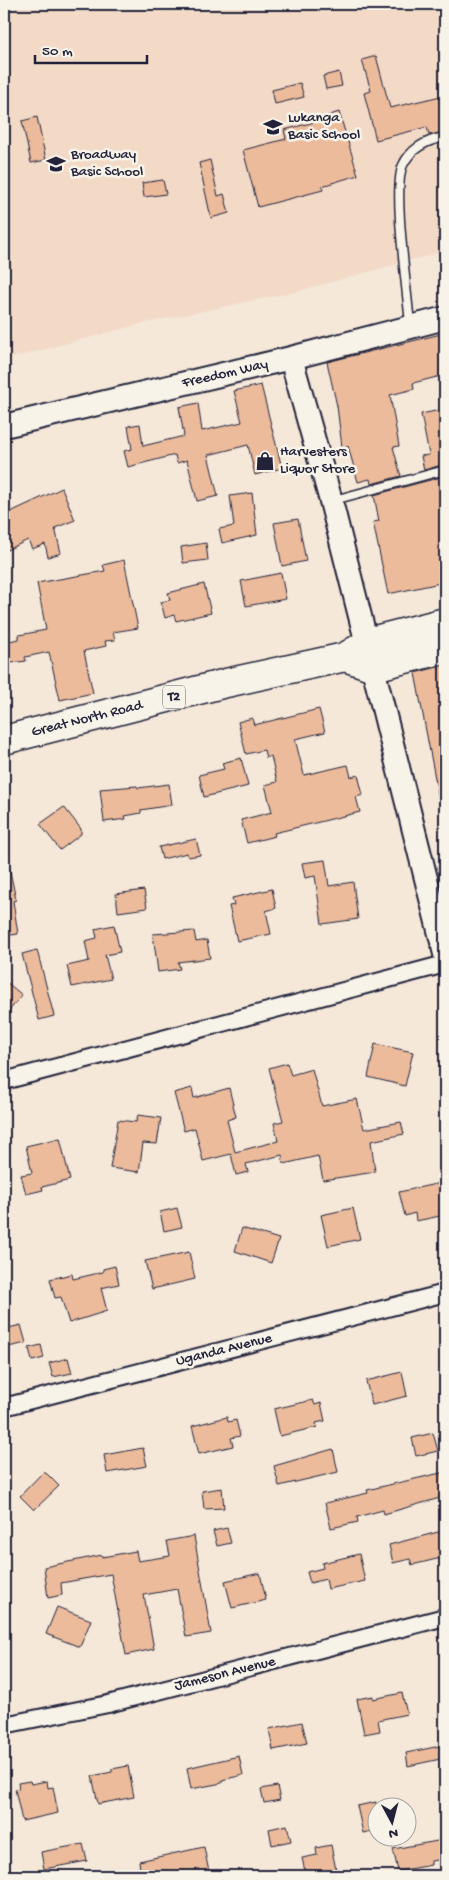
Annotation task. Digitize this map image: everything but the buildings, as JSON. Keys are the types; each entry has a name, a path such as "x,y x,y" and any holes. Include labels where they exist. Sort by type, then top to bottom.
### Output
{"highway":[{"name":"Great North Road","path":"362,656 445,622"},
{"name":"Great North Road","path":"4,740 226,683 362,656 445,649"}],"main road":[{"name":"Freedom Way","path":"4,426 291,358 445,318"},
{"path":"291,358 331,501 362,656 445,954"}],"street":[{"path":"4,1081 445,964"},
{"name":"Uganda Avenue","path":"4,1406 445,1293"},
{"name":"Jameson Avenue","path":"4,1725 108,1704 445,1617"}],"lane":[{"path":"411,327 401,227 400,181 403,165 416,147 445,137"},
{"path":"331,501 445,470"}],"shaded area":[{"name":"Lukanga Basic School","path":"4,4 445,4 445,251 299,291 141,324 4,360"}],"place":[{"name":"Lukanga Basic School","path":"273,127"},
{"name":"Broadway Basic School","path":"56,164"},
{"name":"Harvesters Liquor Store","path":"265,461"}]}
